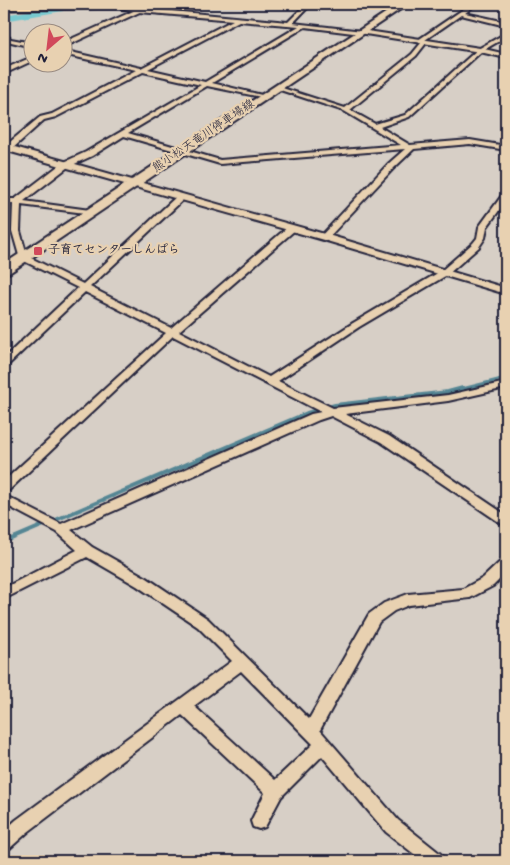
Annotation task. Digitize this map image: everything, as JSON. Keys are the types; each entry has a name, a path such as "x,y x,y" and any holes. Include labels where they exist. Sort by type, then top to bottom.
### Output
{"highway":[{"path":"8,5 52,4"},
{"path":"8,5 112,6 191,4"}],"main road":[{"name":"熊小松天竜川停車場線","path":"4,270 404,4"}],"street":[{"path":"72,41 154,4"},
{"path":"290,24 309,4"},
{"path":"346,110 414,54 422,41 474,4"},
{"path":"112,6 361,32 480,50 506,56"},
{"path":"460,13 506,24"},
{"path":"6,148 42,118 54,116 239,19"},
{"path":"16,202 65,165 123,134 305,25"},
{"path":"375,126 407,116 480,50 506,35"},
{"path":"4,36 9,40 22,43"},
{"path":"72,54 264,97"},
{"path":"4,72 22,64"},
{"path":"277,88 346,110 411,148"},
{"path":"123,134 220,162 470,142 506,148"},
{"path":"6,148 324,236 506,290"},
{"path":"324,236 391,166 411,148"},
{"path":"270,381 364,320 444,273 476,245 483,227 506,196"},
{"path":"4,363 181,197"},
{"path":"4,200 90,212"},
{"path":"16,202 16,231 23,257 385,438 506,521"},
{"path":"4,488 173,331 292,228"},
{"path":"54,526 328,410 439,400 506,385"},
{"path":"4,499 54,526 86,551 142,582 203,623 311,731 392,826 436,861"},
{"path":"4,594 86,551"},
{"path":"311,731 374,618 389,607 408,600 464,594 488,582 506,566"},
{"path":"4,842 22,826 243,661"},
{"path":"183,706 275,791"},
{"path":"259,820 275,791 323,745"}],"waterway":[{"path":"4,18 59,9"},
{"path":"458,390 506,378"},
{"path":"4,542 307,413 335,405 448,392 463,388"}],"place":[{"name":"子育てセンターしんぱら","path":"38,251"}]}
